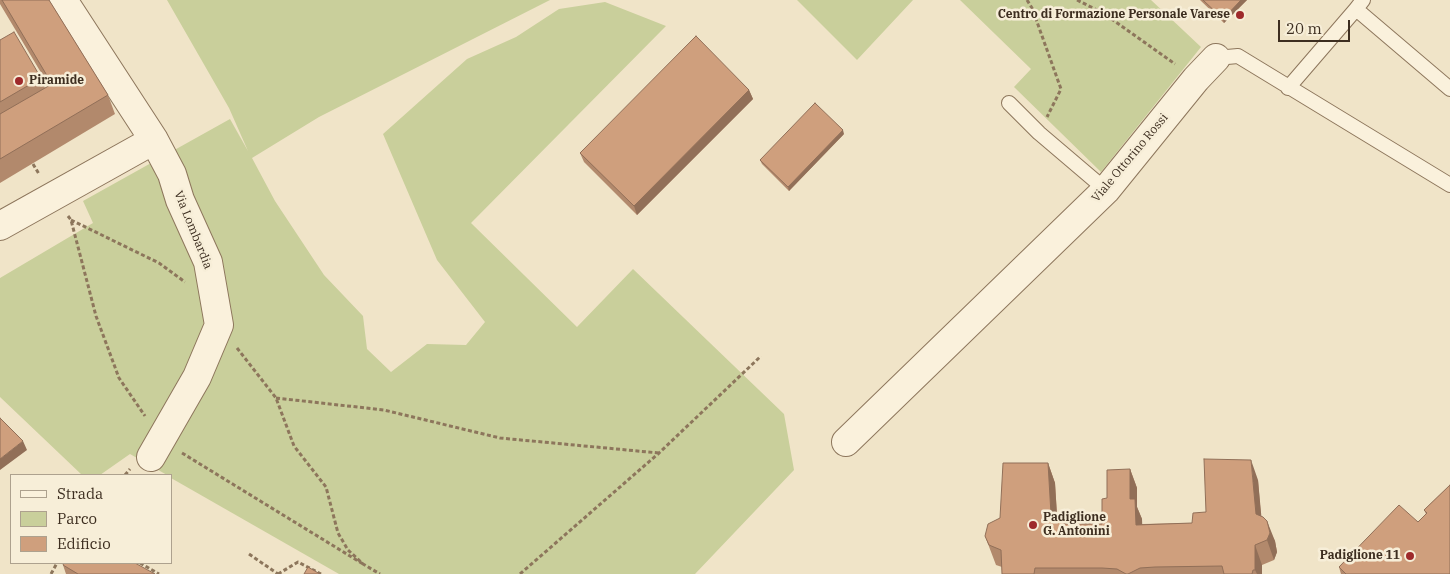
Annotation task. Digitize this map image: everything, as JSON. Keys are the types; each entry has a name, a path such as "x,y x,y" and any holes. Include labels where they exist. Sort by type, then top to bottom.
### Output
{"street":[{"name":"Via Lombardia","path":"63,0 154,140 172,174 180,200 208,262 219,325"},
{"name":"Viale Ottorino Rossi","path":"846,442 1106,190 1196,79 1216,58"},
{"path":"0,226 154,140"},
{"path":"151,458 196,378 219,325"}],"lane":[{"path":"1288,88 1359,4 1450,89"},
{"name":"Viale Ottorino Rossi","path":"1216,58 1238,56 1450,185"},
{"path":"1009,103 1039,133 1106,190"}],"path":[{"path":"1027,0 1032,8 1061,89 1039,133"},
{"path":"1077,0 1103,13 1196,79"},
{"path":"33,164 36,168"},
{"path":"71,220 159,263 190,287"},
{"path":"219,325 276,398 294,446 326,487 338,533 353,554 363,564 380,574"},
{"path":"520,574 658,453 761,356"},
{"path":"276,398 384,410 500,438 658,453"},
{"path":"249,554 278,574 298,562 320,574"},
{"path":"142,564 159,574"}],"green space":[{"path":"167,0 550,0 319,117 252,158 275,201 324,275 363,316 367,349 391,372 427,344 466,345 485,322 437,260 383,134 467,59 516,37 559,9 605,2 666,26 471,223 577,327 633,269 784,414 794,470 695,574 339,574 172,479 172,474 165,474 130,454 101,474 81,474 0,397 0,278 93,223 83,201 230,119 248,151 229,108"},
{"path":"797,0 913,0 857,60"},
{"path":"960,0 1151,0 1201,47 1101,172 1014,87 1031,69"}],"building":[{"path":"2,0 49,0 108,95 0,159 0,114 52,84"},
{"path":"1203,0 1241,0 1223,19"},
{"path":"14,32 41,78 0,102 0,40"},
{"path":"696,36 749,90 634,206 580,153"},
{"path":"815,103 843,130 788,187 760,160"},
{"path":"0,418 23,441 0,459"},
{"name":"Padiglione G. Antonini","path":"1204,459 1251,460 1256,514 1267,521 1270,533 1267,540 1255,545 1255,570 1253,570 1252,574 1224,574 1222,566 1140,568 1128,574 1117,569 1102,568 1035,568 1034,574 1002,574 1001,550 989,545 985,536 988,524 1000,518 1003,463 1048,463 1051,514 1063,515 1064,524 1102,524 1102,499 1107,498 1107,470 1130,469 1130,499 1135,499 1136,525 1192,523 1193,513 1206,512"},
{"name":"Padiglione 11","path":"1450,485 1450,574 1346,574 1339,567 1399,505 1418,522 1427,513 1424,510"},
{"path":"137,564 155,574 78,574 63,565"},
{"path":"308,567 320,574 304,574"}],"place":[{"name":"Centro di Formazione Personale Varese","path":"1240,15"},
{"name":"Piramide","path":"19,81"},
{"name":"Padiglione G. Antonini","path":"1033,525"},
{"name":"Padiglione 11","path":"1410,556"}]}
